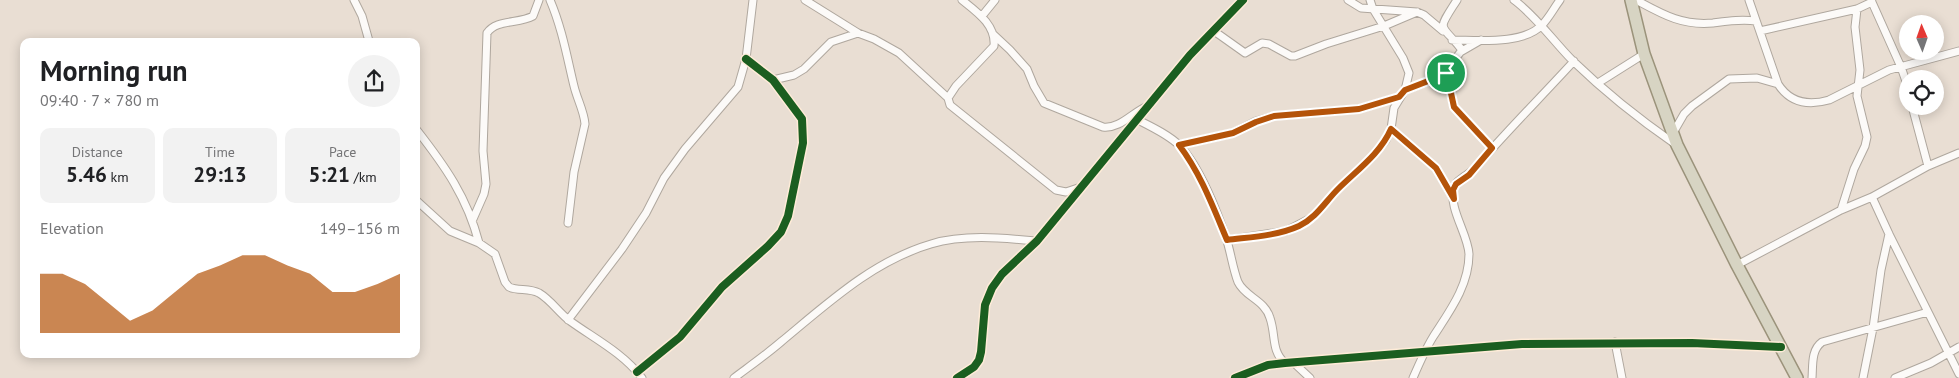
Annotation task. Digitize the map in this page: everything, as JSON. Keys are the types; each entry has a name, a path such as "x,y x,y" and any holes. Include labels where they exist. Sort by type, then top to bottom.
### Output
{"highway":[{"path":"1631,0 1644,54 1677,145 1737,265 1798,378"}],"street":[{"path":"354,0 362,16 368,38"},
{"path":"473,219 484,194 486,184 483,151 487,33 494,26 525,20 533,16 539,0"},
{"path":"550,0 563,38 585,124 574,172 568,223"},
{"path":"568,320 622,249 646,213 664,178 685,150 738,88 746,59 753,0"},
{"path":"805,0 858,33 874,39 899,53 948,98 950,105 955,110 1056,190 1066,192 1079,188"},
{"path":"962,0 982,16 994,35 1027,69 1044,103 1094,124 1111,128 1121,123 1140,108 1150,105"},
{"path":"982,16 995,0"},
{"path":"957,378 974,367 979,360 986,305 992,288 1002,274 1037,241 1190,55 1243,0"},
{"path":"1348,0 1354,5 1373,9 1417,12 1424,15 1444,31 1462,51"},
{"path":"1227,240 1286,231 1313,218 1338,189 1371,158 1386,140 1391,129 1394,108 1405,90 1408,77 1407,68 1403,58 1373,9 1370,0"},
{"path":"1444,31 1443,24 1457,0"},
{"path":"1514,0 1529,11 1574,62 1636,116 1677,145"},
{"path":"1452,40 1522,37 1541,26 1560,0"},
{"path":"1636,0 1672,19 1684,22 1713,23 1736,19 1756,21"},
{"path":"1749,0 1778,84 1784,93 1797,102 1808,103 1829,100 1876,76 1959,51"},
{"path":"1760,31 1857,9 1872,1 1902,70"},
{"path":"1841,210 1851,176 1865,146 1867,137 1857,101 1859,85 1857,9"},
{"path":"1214,31 1245,53 1262,44 1269,44 1291,56 1295,56 1384,26 1417,12"},
{"path":"773,80 794,75 804,69 831,42 858,33"},
{"path":"948,98 956,86 994,46 994,35"},
{"path":"1405,90 1436,78 1446,70 1462,51 1481,40"},
{"path":"1598,83 1644,54"},
{"path":"420,204 450,231 479,243 495,254 506,285 512,289 539,293 551,302 568,320 600,340 640,375 680,337 722,288 781,232 792,202 803,144 804,128 802,119 773,80 746,59"},
{"path":"1454,199 1454,187 1460,180 1469,175 1492,148 1574,62"},
{"path":"1762,78 1768,72 1771,65"},
{"path":"1446,70 1454,107 1492,148"},
{"path":"1673,134 1684,114 1692,106 1729,79 1762,78 1778,84"},
{"path":"1179,145 1233,133 1274,116 1359,109 1399,97"},
{"path":"1914,115 1928,166"},
{"path":"1138,120 1179,145 1193,164 1205,186 1227,240 1238,282 1243,290 1266,308 1270,318 1276,354 1285,363"},
{"path":"1391,129 1436,168 1454,199 1468,250 1468,262 1457,299 1425,352 1413,378"},
{"path":"420,135 458,188 473,219 479,243"},
{"path":"1737,265 1841,210 1872,197 1928,166 1959,153"},
{"path":"1442,178 1460,180"},
{"path":"1872,197 1959,374"},
{"path":"420,209 425,209"},
{"path":"1863,378 1889,234"},
{"path":"734,378 867,273 906,253 931,244 952,240 1010,239 1037,241"},
{"path":"1812,378 1814,352 1817,345 1835,337 1928,312"},
{"path":"1615,342 1622,378"},
{"path":"1235,378 1268,365 1522,344 1615,342 1781,347"},
{"path":"1895,378 1931,363 1959,348"},
{"path":"1294,363 1310,378"}],"cycle path":[{"path":"957,378 974,367 979,360 985,305 992,288 1002,274 1037,241 1190,55 1243,0"},
{"path":"637,372 680,337 722,287 781,232 788,216 803,143 802,119 773,80 746,59"},
{"path":"1235,378 1268,365 1522,344 1692,343 1781,347"}],"route":[{"path":"1446,70 1446,73 1454,107 1492,148 1469,175 1456,184 1453,190 1454,199 1436,168 1391,129 1386,140 1371,158 1338,189 1313,218 1286,231 1227,240 1205,186 1193,164 1179,145 1233,133 1274,116 1359,109 1399,97 1405,90 1436,78 1446,70"}]}
